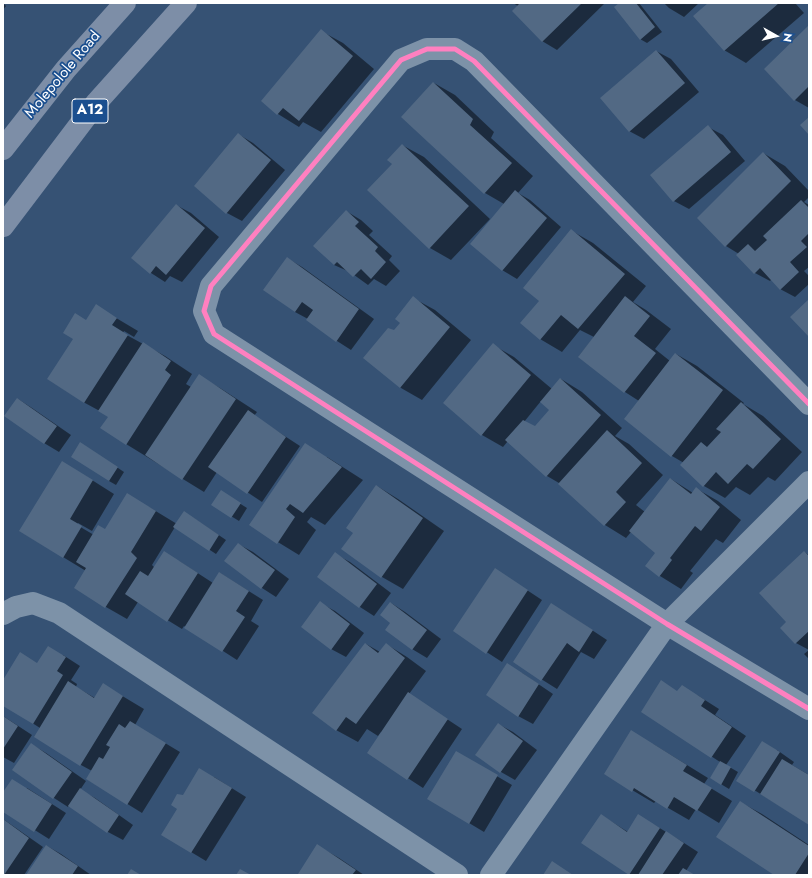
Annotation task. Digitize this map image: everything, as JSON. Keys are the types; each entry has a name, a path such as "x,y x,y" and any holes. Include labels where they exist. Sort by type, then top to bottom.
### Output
{"main road":[{"name":"Molepolole Road","path":"3,149 66,69 125,3"},
{"name":"A12","path":"3,226 98,102 186,3"}],"street":[{"path":"809,404 474,61 456,49 427,49 401,60 211,286 204,311 214,334 667,624 809,709"},
{"path":"491,875 667,624 809,482"},
{"path":"3,614 16,606 33,603 59,613 457,875"}],"building":[{"path":"520,3 582,3 542,42 512,11"},
{"path":"619,3 636,3 655,27 640,40 614,7"},
{"path":"708,3 779,3 724,51 693,16"},
{"path":"809,25 809,86 794,101 764,69"},
{"path":"321,29 353,56 299,121 283,108 277,115 261,101"},
{"path":"656,50 685,83 629,132 600,98"},
{"path":"433,82 473,119 470,125 512,163 484,194 401,117"},
{"path":"809,117 809,135 800,125"},
{"path":"708,125 731,152 673,202 650,175"},
{"path":"238,133 271,160 226,214 194,186"},
{"path":"402,144 469,206 429,249 367,190 392,164 387,160"},
{"path":"763,152 791,181 725,247 697,218"},
{"path":"515,190 547,218 502,271 470,244"},
{"path":"801,200 809,208 809,233 801,241 807,247 790,262 799,272 780,290 760,268 754,274 736,255 748,244 755,251 767,240 763,236"},
{"path":"176,204 205,228 166,275 156,266 150,274 131,258"},
{"path":"346,210 359,222 355,226 378,247 375,251 386,262 371,279 361,269 353,277 337,262 334,265 313,246"},
{"path":"571,229 625,274 578,329 561,315 540,340 520,323 539,301 523,288"},
{"path":"287,257 359,309 336,342 306,320 313,310 302,302 295,312 263,290"},
{"path":"413,296 450,327 400,388 363,358 388,328 394,330 400,323 395,319"},
{"path":"625,296 650,316 634,336 656,353 624,393 578,357"},
{"path":"809,299 809,337 790,317"},
{"path":"96,304 117,318 112,325 128,335 84,403 47,379 73,339 63,333 75,313 86,320"},
{"path":"143,342 171,361 165,370 171,375 126,445 100,428 108,417 98,411"},
{"path":"493,343 531,375 481,436 443,403"},
{"path":"675,353 723,390 671,457 624,419"},
{"path":"199,374 236,399 182,480 145,455"},
{"path":"560,378 601,415 546,477 505,440 523,420 535,426 549,410 540,402"},
{"path":"17,398 57,426 44,444 4,416"},
{"path":"741,402 781,439 753,469 747,464 728,484 716,472 703,487 680,465 701,442 707,447 721,432 716,429"},
{"path":"248,410 286,437 247,494 208,467"},
{"path":"607,430 642,463 616,492 626,502 604,526 558,484"},
{"path":"80,442 118,467 109,481 71,457"},
{"path":"305,443 342,467 303,513 290,504 286,509 295,517 277,544 249,525"},
{"path":"62,461 93,480 70,519 82,526 63,558 19,531"},
{"path":"670,478 691,494 696,487 720,507 701,531 695,526 670,558 672,560 659,577 645,566 655,553 629,531"},
{"path":"376,485 423,518 381,578 341,549 353,533 346,528"},
{"path":"221,490 241,503 231,518 211,505"},
{"path":"127,493 156,511 131,552 137,558 105,608 74,588 86,568 76,562 98,525 105,529"},
{"path":"184,511 219,535 209,551 173,527"},
{"path":"238,543 275,570 261,589 224,561"},
{"path":"164,551 198,573 167,622 125,594 140,571 148,576"},
{"path":"804,551 809,556 809,631 795,644 780,628 786,622 759,593"},
{"path":"335,552 377,584 359,608 317,577"},
{"path":"495,568 528,590 486,654 453,631"},
{"path":"219,572 249,591 236,611 245,617 222,652 184,628"},
{"path":"320,601 350,624 331,650 301,627"},
{"path":"390,602 427,630 412,650 385,630 390,623 380,615"},
{"path":"551,603 593,630 579,652 567,643 541,681 513,662"},
{"path":"365,643 378,653 386,643 405,658 356,724 346,717 336,731 312,713"},
{"path":"48,646 66,657 57,671 63,675 33,724 3,706 3,680 20,652 37,663"},
{"path":"507,663 539,684 518,717 486,695"},
{"path":"661,680 677,691 682,685 705,700 701,706 732,727 711,758 641,712"},
{"path":"68,681 94,698 103,683 123,696 80,766 34,737"},
{"path":"408,692 448,719 407,780 367,753"},
{"path":"3,716 18,726 3,749"},
{"path":"130,721 166,743 127,805 86,779 99,757 103,759 110,747 106,745 119,724 125,728"},
{"path":"498,723 523,741 500,773 475,755"},
{"path":"631,730 687,765 683,771 712,788 697,811 674,797 667,809 634,788 632,792 604,774"},
{"path":"762,741 780,752 754,792 736,781"},
{"path":"31,743 72,772 53,799 12,770"},
{"path":"456,751 498,775 469,824 427,799"},
{"path":"782,759 809,775 809,825 760,794"},
{"path":"720,761 731,767 721,785 710,778"},
{"path":"199,768 232,788 191,853 161,835 177,809 171,805 177,794 183,795"},
{"path":"12,779 52,804 34,832 3,812 3,792"},
{"path":"80,788 119,815 107,833 68,806"},
{"path":"740,801 809,846 809,853 795,875 774,875 716,837"},
{"path":"601,814 627,832 638,814 660,828 629,875 581,843"},
{"path":"3,819 29,838 4,875 3,875"},
{"path":"666,831 684,843 662,875 638,875"},
{"path":"317,844 356,870 352,875 298,874"},
{"path":"46,845 78,866 72,875 26,875"},
{"path":"552,861 573,875 543,875"},
{"path":"683,868 695,875 678,875"},
{"path":"131,869 141,875 127,875"},
{"path":"240,869 251,875 236,875"}],"cycle path":[{"path":"809,404 474,61 455,49 427,49 401,60 211,286 204,311 214,334 667,624 809,709"}]}
